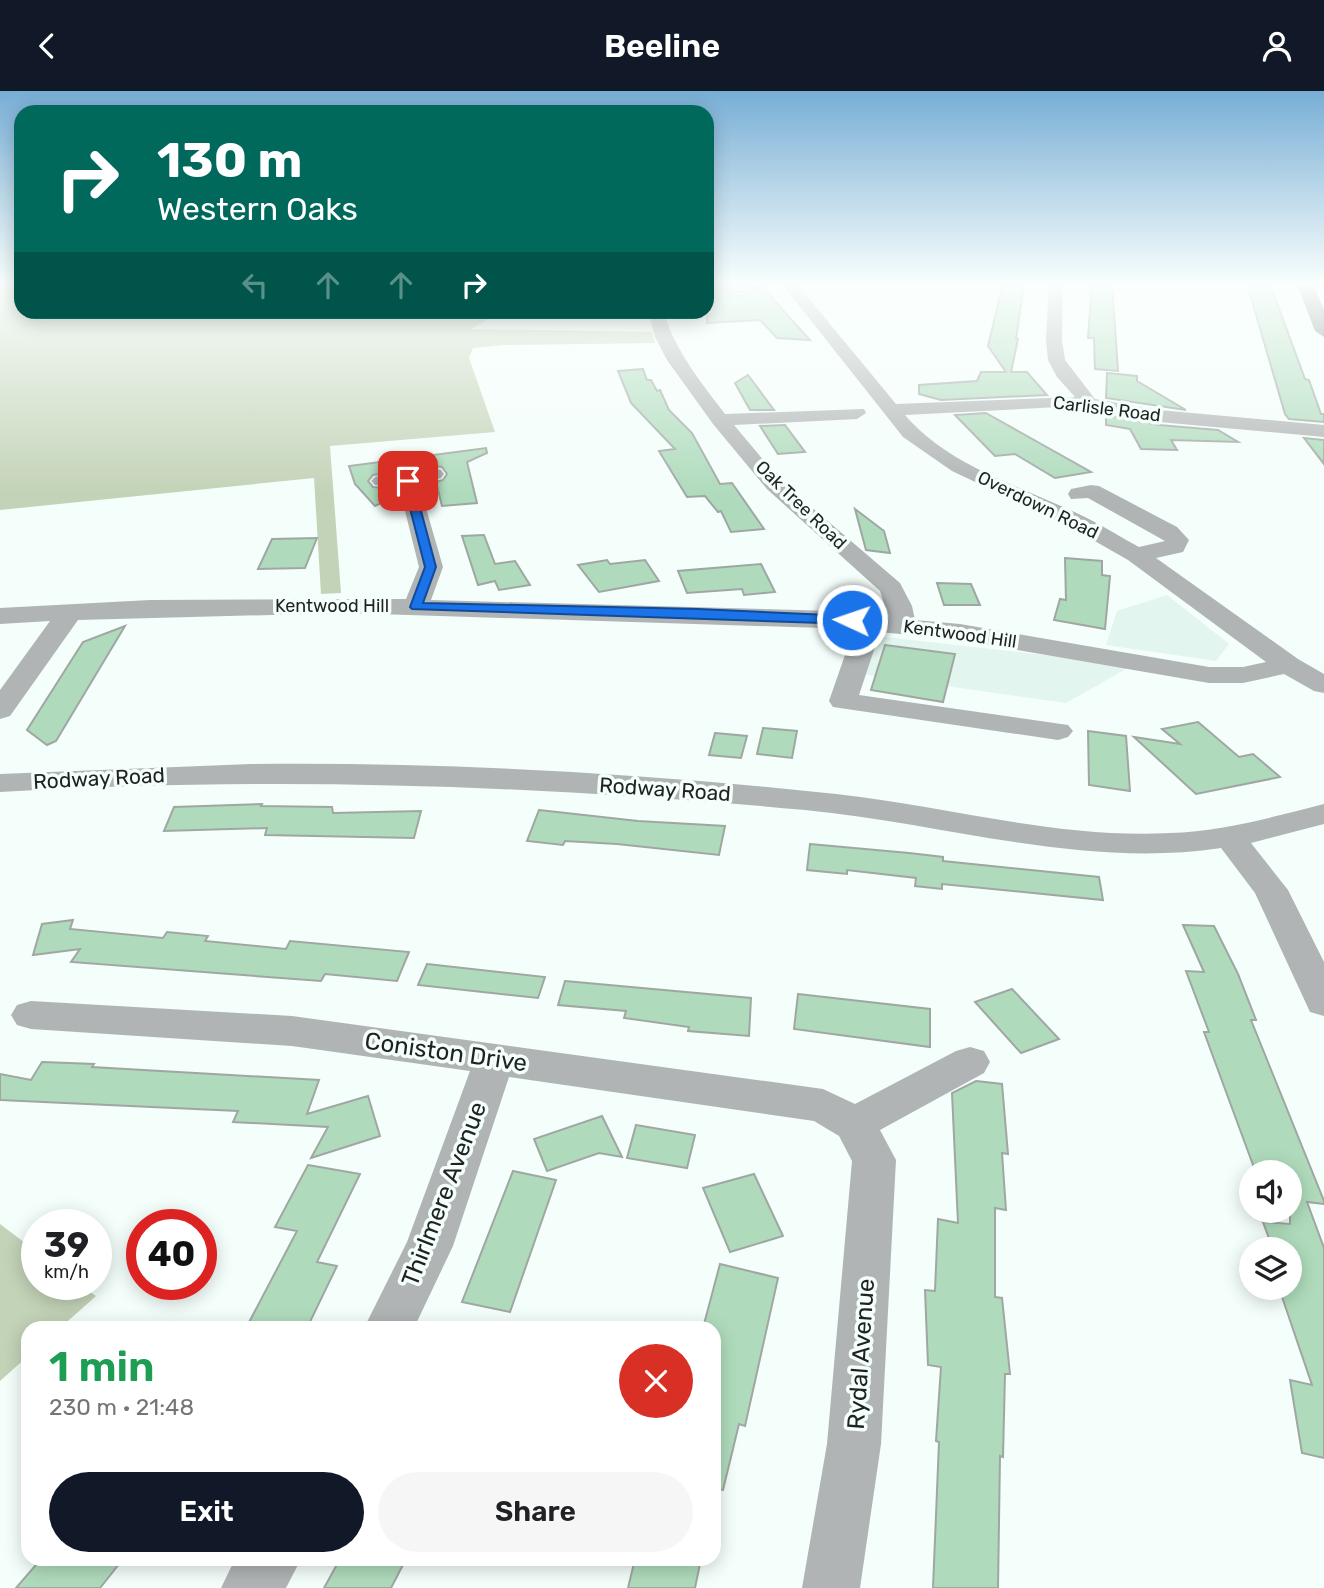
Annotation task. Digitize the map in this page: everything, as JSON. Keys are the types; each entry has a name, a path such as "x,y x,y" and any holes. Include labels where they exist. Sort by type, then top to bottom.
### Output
{"street":[{"name":"Oak Tree Road","path":"672,354 720,420 775,485 891,588 900,606 903,625"},
{"name":"Overdown Road","path":"846,354 910,433 959,467 1080,523 1136,555 1288,665 1324,685"},
{"path":"1055,354 1062,371 1082,390 1088,403"},
{"name":"Carlisle Road","path":"889,410 1059,401 1088,403 1159,416 1324,431"},
{"path":"720,420 857,413"},
{"path":"382,481 408,481 434,474"},
{"path":"408,481 431,567 416,607"},
{"path":"1079,493 1091,491 1169,532 1177,540 1175,547 1136,555"},
{"name":"Kentwood Hill","path":"0,617 185,607 416,607 698,613 903,625 1209,675 1243,675 1288,665"},
{"path":"0,710 70,612"},
{"path":"870,621 843,701 1058,731"},
{"name":"Rodway Road","path":"0,783 126,775 337,773 558,781 810,800 1055,836 1124,843 1178,843 1229,837 1289,825 1324,814"},
{"path":"1229,837 1271,890 1324,1002"},
{"name":"Coniston Drive","path":"31,1015 292,1031 823,1106 854,1124"},
{"name":"Thirlmere Avenue","path":"392,1321 429,1246 495,1059"},
{"path":"854,1124 970,1062"},
{"name":"Rydal Avenue","path":"831,1588 854,1444 874,1160 854,1124"},
{"path":"250,1588 267,1566"}],"shaded area":[{"path":"1167,595 1229,644 1216,661 1106,645 1117,611"},
{"path":"876,636 1133,665 1066,703 862,674"}],"green space":[{"path":"0,354 471,354 469,358 495,432 330,446 341,593 321,594 314,478 0,510"},
{"path":"0,1224 21,1240 21,1300 92,1300 68,1321 21,1321 21,1362 0,1381"}],"building":[{"path":"993,354 1015,354 1011,372 1027,372 1047,395 941,400 919,394 919,385 977,381 981,372 1006,372"},
{"path":"1095,354 1117,354 1118,371 1095,369"},
{"path":"1267,354 1296,354 1305,379 1309,380 1321,414 1324,414 1324,422 1289,419 1285,414"},
{"path":"643,369 647,380 651,380 657,391 660,390 669,410 692,433 720,484 732,483 764,529 731,532 721,511 718,512 705,496 687,497 659,451 675,449 631,403 618,371"},
{"path":"1107,373 1137,376 1137,381 1186,410 1106,398"},
{"path":"748,375 774,410 750,410 735,383"},
{"path":"986,413 1091,472 1055,478 1015,454 995,456 955,415"},
{"path":"1106,415 1159,425 1218,430 1238,442 1171,440 1177,450 1141,449 1130,429 1106,425"},
{"path":"785,425 805,452 778,454 760,426"},
{"path":"1304,438 1324,440 1324,464"},
{"path":"486,448 487,453 467,462 477,503 442,506 436,482 443,480 447,474 442,467 432,466 373,475 368,481 373,487 397,489 398,495 375,506 355,484 349,466"},
{"path":"855,509 884,531 890,553 866,550"},
{"path":"484,535 495,564 515,561 530,585 499,590 495,581 478,585 462,536"},
{"path":"317,538 305,568 258,569 272,539"},
{"path":"1065,558 1102,561 1102,575 1110,576 1105,629 1054,620 1060,599 1066,600"},
{"path":"607,560 610,564 645,560 659,581 599,592 578,565"},
{"path":"761,564 775,592 744,595 742,589 687,593 678,571"},
{"path":"937,583 971,584 980,605 944,605"},
{"path":"125,626 56,741 47,745 27,730 83,642"},
{"path":"885,645 955,654 943,702 871,690"},
{"path":"1198,722 1239,757 1253,754 1280,777 1196,794 1134,737 1180,744 1162,729"},
{"path":"763,728 797,731 792,758 757,754"},
{"path":"1088,731 1126,736 1130,791 1089,785"},
{"path":"715,733 747,736 741,758 709,755"},
{"path":"262,804 261,806 332,807 333,813 421,811 414,838 265,835 267,828 164,831 174,807"},
{"path":"539,810 638,821 725,826 719,855 617,844 565,841 563,845 527,841"},
{"path":"810,844 909,853 943,857 943,861 1099,877 1103,900 942,884 942,889 915,886 916,878 847,870 847,874 807,870"},
{"path":"73,920 70,929 163,938 167,932 208,936 205,941 286,949 290,941 409,952 397,981 325,974 321,981 71,962 80,949 33,955 42,924"},
{"path":"1183,925 1214,926 1238,974 1256,1020 1251,1020 1324,1201 1324,1204 1307,1202 1324,1248 1324,1458 1302,1453 1290,1380 1312,1385 1283,1300 1302,1300 1302,1237 1269,1237 1263,1223 1302,1223 1302,1160 1251,1160 1204,1032 1209,1032 1186,971 1204,972"},
{"path":"427,964 545,977 538,998 418,985"},
{"path":"565,981 751,998 749,1036 688,1031 689,1027 624,1018 626,1011 558,1005"},
{"path":"1012,989 1059,1039 1021,1053 975,1002"},
{"path":"798,994 930,1009 930,1047 794,1029"},
{"path":"42,1062 319,1080 307,1114 368,1096 380,1136 311,1158 328,1127 233,1122 238,1111 0,1100 0,1074 31,1080"},
{"path":"976,1081 1002,1084 1008,1154 1002,1153 1006,1210 995,1208 995,1297 1002,1298 1010,1374 1005,1374 1003,1457 1000,1456 998,1588 933,1588 939,1442 936,1441 941,1367 928,1365 925,1290 935,1291 938,1219 958,1223 952,1093"},
{"path":"602,1116 622,1157 599,1153 547,1171 534,1139"},
{"path":"636,1125 695,1135 687,1168 627,1158"},
{"path":"308,1165 360,1174 317,1262 337,1266 310,1321 250,1321 297,1231 275,1227"},
{"path":"513,1171 556,1180 510,1312 462,1302"},
{"path":"754,1174 783,1236 730,1252 703,1188"},
{"path":"720,1264 778,1278 745,1426 739,1424 723,1490 721,1321 705,1321"},
{"path":"35,1566 117,1566 100,1588 16,1588"},
{"path":"336,1566 402,1566 391,1588 324,1588"},
{"path":"633,1566 700,1566 695,1588 628,1588"}],"route":[{"path":"408,481 431,567 416,607 698,613 852,620"}]}
